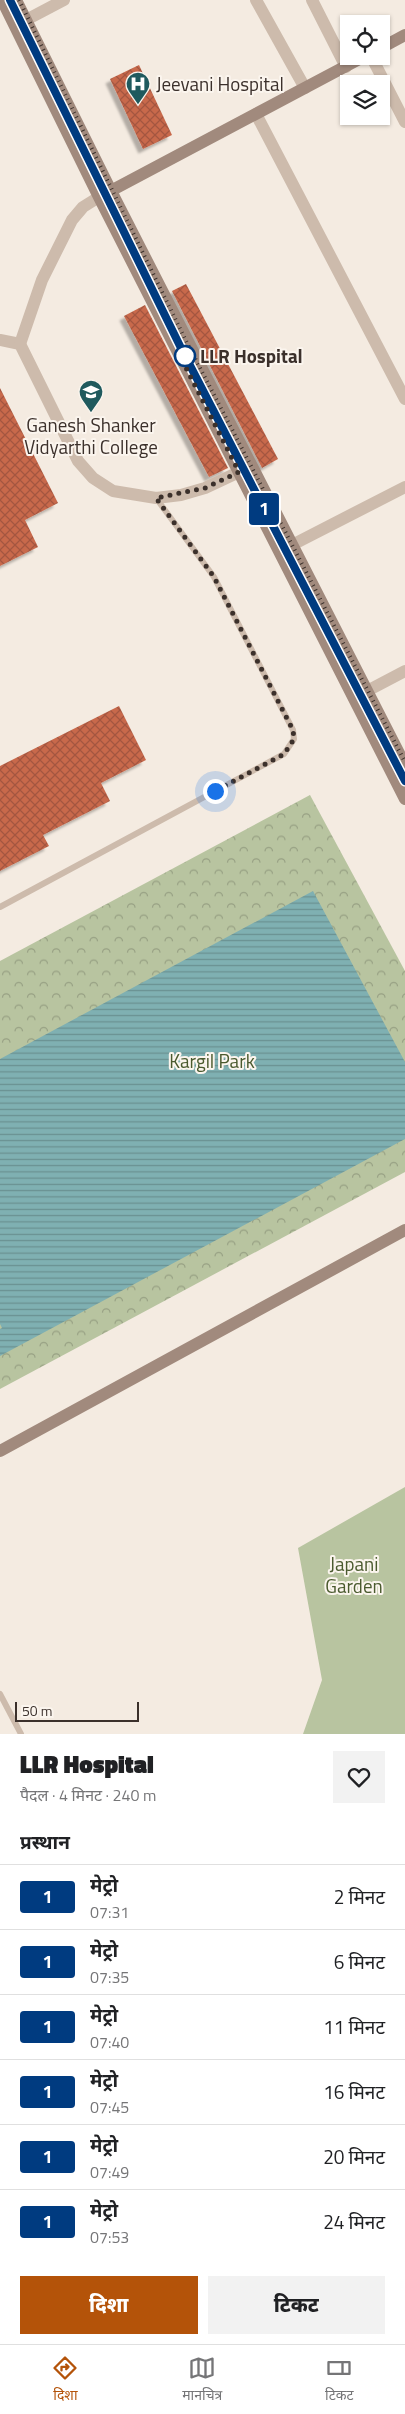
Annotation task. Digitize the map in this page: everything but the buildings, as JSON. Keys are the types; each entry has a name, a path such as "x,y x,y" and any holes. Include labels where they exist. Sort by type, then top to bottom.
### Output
{"main road":[{"path":"2,0 292,545 405,765"},
{"path":"16,0 105,194 239,472 405,799"},
{"path":"390,43 405,35"},
{"path":"105,194 349,65"},
{"path":"324,641 337,633"},
{"path":"0,1451 405,1230"}],"street":[{"path":"26,20 64,0"},
{"path":"256,0 304,88"},
{"path":"312,0 346,67"},
{"path":"376,65 405,122"},
{"path":"256,114 405,399"},
{"path":"105,194 83,207 72,220 42,280 20,344 78,461 93,478 113,491 156,498 205,488 239,472"},
{"path":"0,340 20,344"},
{"path":"292,545 405,487"},
{"path":"367,691 405,671"}],"lane":[{"path":"0,908 284,754 294,739 293,730 214,577 156,498"},
{"path":"0,1694 21,1734"}],"green space":[{"name":"Kargil Park","path":"310,795 405,971 405,1172 0,1389 0,961"},
{"name":"Japani Garden","path":"405,1487 405,1734 303,1734 322,1680 298,1548"}],"water":[{"name":"Kargil Park","path":"313,891 405,1062 405,1139 0,1356 0,1329 2,1328 0,1324 0,1059"}],"railway":[{"path":"10,0 181,348 405,781"},
{"path":"19,0 188,345 405,762"}],"metro line":[{"name":"1","path":"10,0 181,348 405,781"}],"place":[{"name":"Jeevani Hospital","path":"138,105"},
{"name":"LLR Hospital","path":"185,356"},
{"name":"Ganesh Shanker Vidyarthi College","path":"91,413"}],"route":[{"path":"185,356 178,352 239,472 205,488 156,498 214,577 293,730 294,739 291,747 284,754 215,791"}]}
